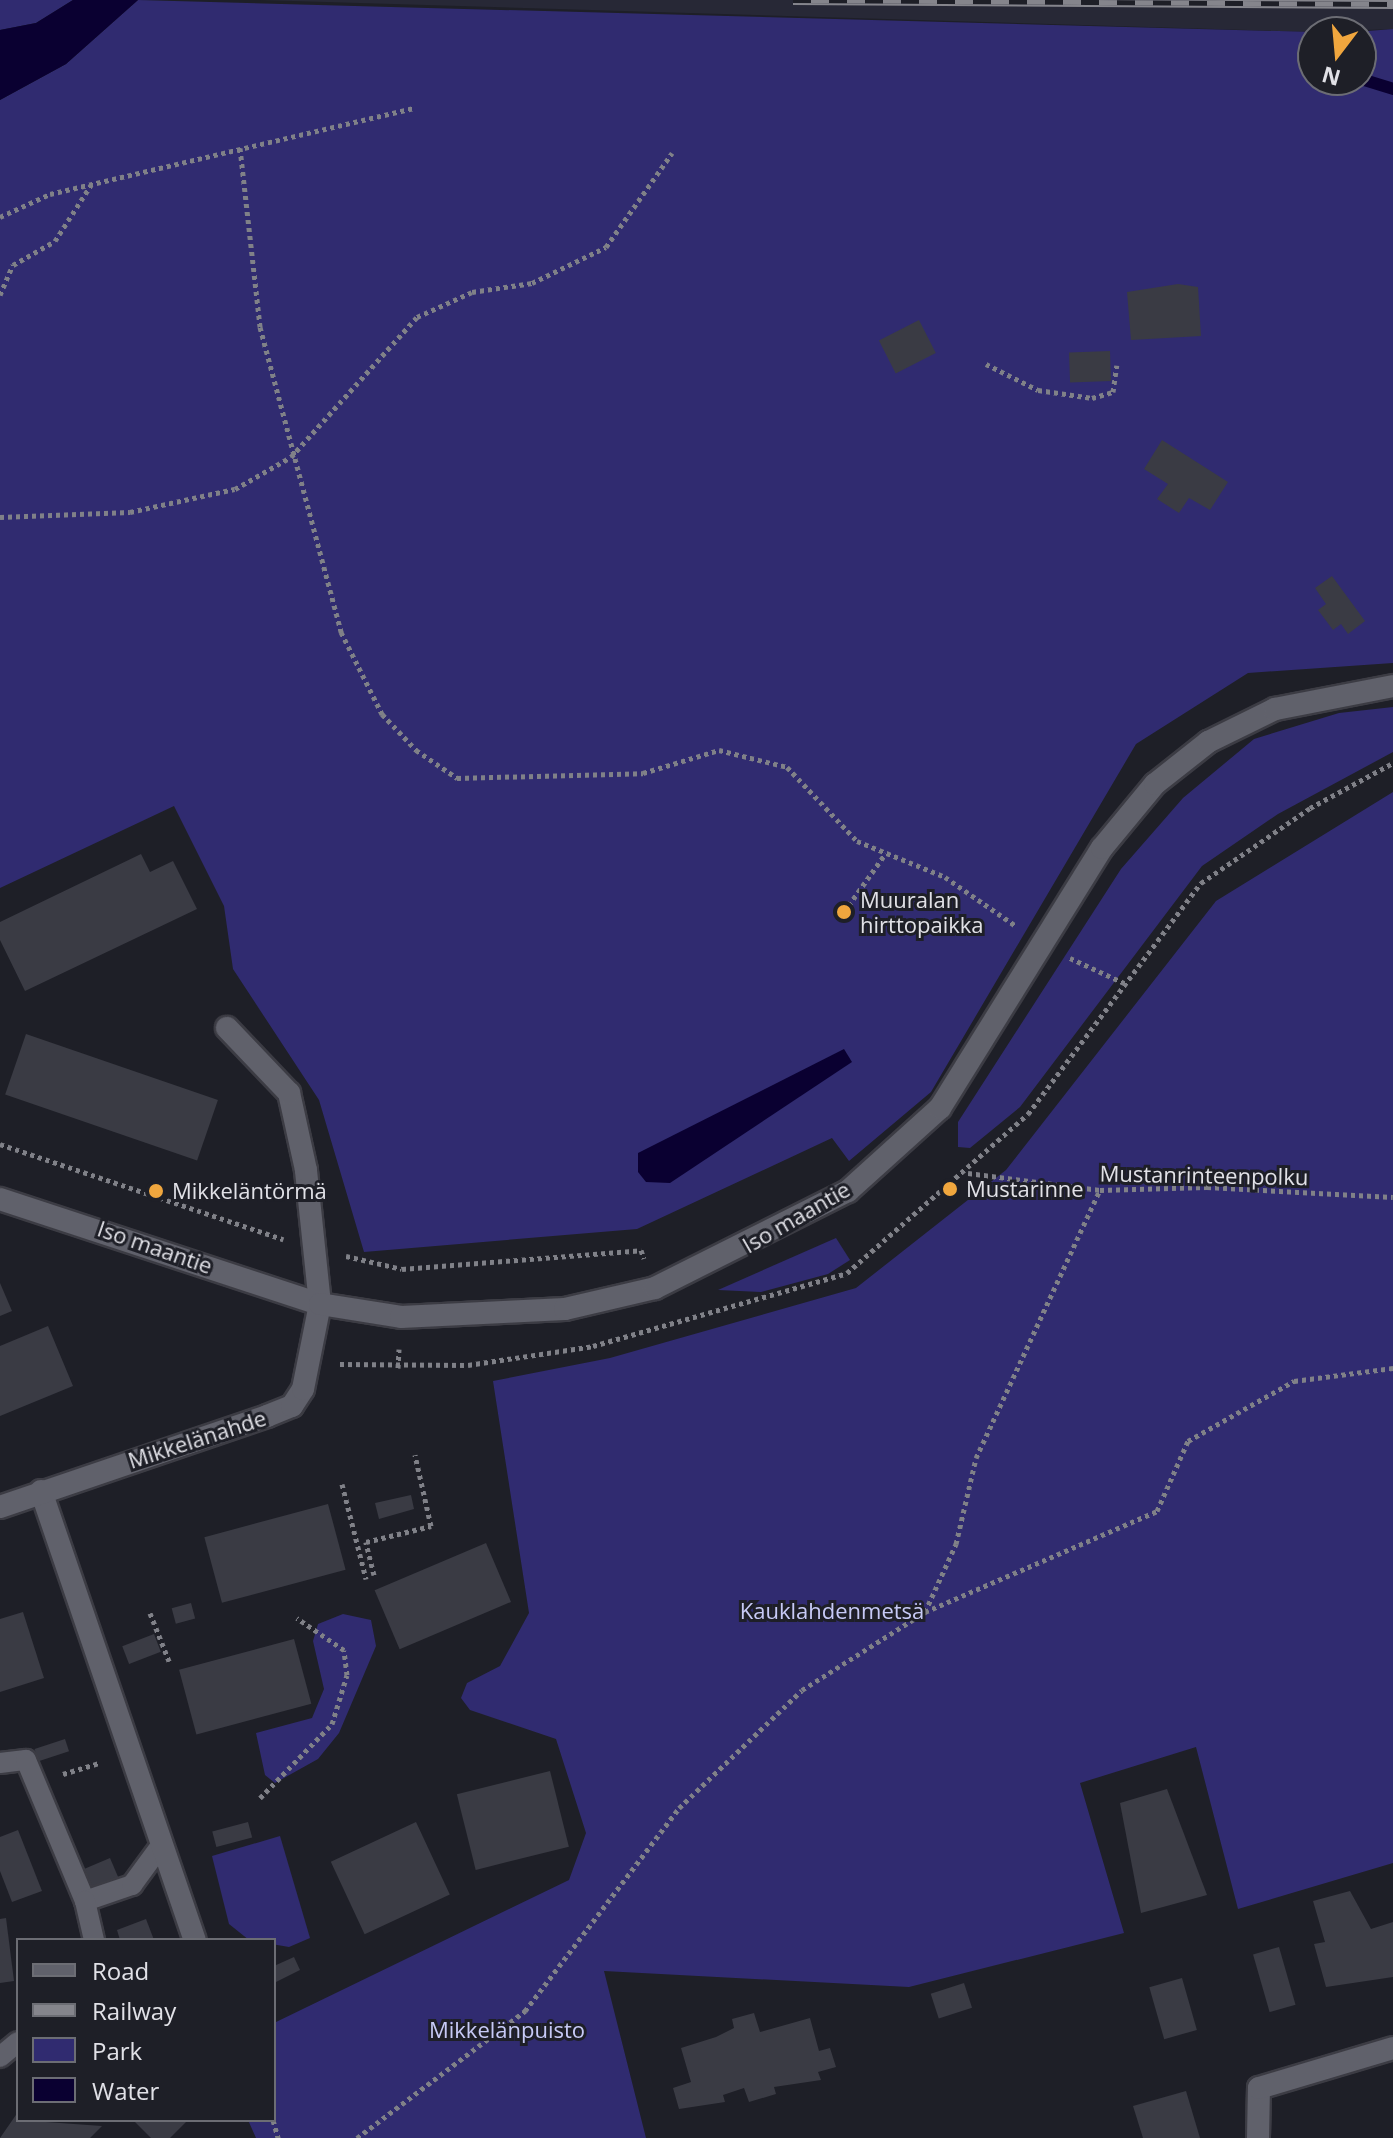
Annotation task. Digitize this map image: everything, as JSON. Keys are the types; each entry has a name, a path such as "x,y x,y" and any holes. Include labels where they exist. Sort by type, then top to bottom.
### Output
{"main road":[{"name":"Iso maantie","path":"0,1199 320,1304 401,1317 565,1309 655,1288 767,1238 848,1191 940,1108 1044,946 1102,848 1155,784 1208,742 1275,709 1393,686"},
{"name":"Mikkelänahde","path":"0,1507 292,1406 313,1362 320,1304 306,1170 289,1093 227,1028"},
{"path":"41,1491 194,1938"},
{"path":"1258,2138 1259,2088 1393,2048"}],"lane":[{"path":"0,1763 26,1760 85,1901 94,1938"},
{"path":"85,1901 132,1885 162,1844"},
{"path":"0,2057 16,2044"}],"path":[{"path":"0,217 91,184 415,108"},
{"path":"240,148 260,327 291,457 341,632 382,714 457,778 643,773 719,750 787,767 857,841 945,877 1044,946 1126,984"},
{"path":"0,517 130,512 235,489 291,457 417,317 472,292 532,283 606,247 672,153"},
{"path":"0,295 13,265 55,241 91,184"},
{"path":"986,364 1038,390 1092,398 1113,392 1117,365"},
{"path":"844,912 886,853"},
{"name":"Mustanrinteenpolku","path":"967,1173 1100,1190 1207,1187 1393,1197"},
{"path":"925,1612 956,1544 976,1458 1100,1190"},
{"path":"313,1362 398,1368"},
{"path":"357,2138 525,2011 679,1808 802,1690 925,1612 1157,1511 1188,1441 1294,1381 1393,1368"},
{"path":"374,1575 366,1542 431,1526 415,1455"},
{"path":"342,1484 366,1579"},
{"path":"150,1613 169,1661"},
{"path":"260,1798 332,1724 347,1675 344,1650 297,1618"},
{"path":"36,1783 131,1753"}],"shaded area":[{"path":"259,0 1393,0 1393,29 1377,30 1377,16 1297,16 1297,32"}],"green space":[{"path":"0,0 73,0 36,23 0,30"},
{"path":"138,0 1297,32 1297,96 1377,96 1377,30 1393,29 1393,663 1248,673 1136,744 931,1092 849,1161 832,1138 637,1229 364,1252 319,1100 233,969 224,906 174,806 0,888 0,100 66,64"},
{"path":"1393,707 1393,752 1278,814 1202,866 1020,1107 970,1148 958,1147 958,1122 1121,869 1183,798 1254,739 1339,713"},
{"name":"Kauklahdenmetsä","path":"1393,792 1393,1863 1238,1909 1196,1747 1080,1783 1124,1933 909,1987 604,1971 646,2138 256,2138 249,2122 276,2122 276,2022 569,1880 586,1833 556,1739 470,1710 461,1698 467,1683 500,1666 529,1613 493,1381 610,1358 856,1288 1006,1170 1216,901"},
{"path":"836,1238 850,1260 828,1274 761,1292 718,1290"},
{"path":"343,1614 371,1620 376,1646 339,1733 318,1759 275,1783 265,1775 256,1733 312,1718 324,1689 313,1641 318,1624"},
{"path":"280,1836 310,1938 289,1947 276,1945 276,1938 246,1938 229,1924 212,1856"}],"water":[{"path":"73,0 138,0 66,64 0,100 0,30 36,23"},
{"path":"844,1049 852,1062 670,1183 646,1182 638,1172 638,1153"}],"building":[{"path":"1178,284 1198,287 1201,336 1131,340 1127,292"},
{"path":"919,320 936,353 896,373 879,340"},
{"path":"1110,351 1111,381 1070,382 1069,352"},
{"path":"1162,440 1228,482 1210,510 1189,498 1179,513 1157,499 1168,484 1144,469"},
{"path":"1332,576 1365,621 1348,634 1341,624 1333,630 1318,610 1326,604 1315,588"},
{"path":"141,854 150,872 173,861 197,909 25,991 0,940 0,922"},
{"path":"26,1034 218,1100 197,1161 5,1095"},
{"path":"0,1283 12,1311 0,1316"},
{"path":"48,1326 73,1386 0,1416 0,1346"},
{"path":"411,1495 414,1509 379,1519 375,1503"},
{"path":"328,1504 346,1570 222,1603 204,1537"},
{"path":"486,1543 511,1602 400,1649 375,1590"},
{"path":"191,1603 195,1618 176,1624 172,1608"},
{"path":"23,1612 44,1678 0,1692 0,1619"},
{"path":"154,1634 161,1652 129,1664 122,1646"},
{"path":"294,1639 311,1704 196,1735 179,1670"},
{"path":"65,1739 69,1751 39,1761 35,1749"},
{"path":"550,1771 569,1847 476,1870 457,1794"},
{"path":"1167,1789 1207,1895 1141,1913 1120,1803"},
{"path":"248,1822 252,1837 216,1847 212,1832"},
{"path":"416,1822 450,1895 365,1934 331,1862"},
{"path":"18,1830 42,1891 12,1902 0,1871 0,1837"},
{"path":"110,1858 118,1877 89,1890 81,1871"},
{"path":"1350,1891 1371,1929 1393,1922 1393,1977 1326,1987 1314,1944 1325,1942 1313,1901"},
{"path":"6,1918 14,1981 0,1983 0,1919"},
{"path":"146,1919 153,1938 119,1938 117,1930"},
{"path":"1279,1947 1296,2005 1270,2012 1253,1954"},
{"path":"294,1957 300,1970 276,1982 276,1965"},
{"path":"1182,1978 1197,2030 1164,2039 1149,1987"},
{"path":"964,1983 972,2008 939,2019 931,1994"},
{"path":"754,2013 760,2032 810,2018 819,2051 830,2048 836,2067 818,2072 821,2080 774,2087 776,2094 749,2102 744,2088 723,2095 725,2102 679,2109 673,2088 691,2082 681,2048 716,2037 734,2028 732,2019"},
{"path":"1186,2091 1200,2138 1143,2138 1133,2106"},
{"path":"16,2115 16,2122 102,2126 90,2138 0,2138"},
{"path":"135,2122 186,2122 170,2138 151,2138"}],"waterway":[{"path":"1377,84 1393,89"}],"railway":[{"path":"793,0 1393,4"}],"place":[{"name":"Muuralan hirttopaikka","path":"844,912"},
{"name":"Mustarinne","path":"950,1189"},
{"name":"Mikkeläntörmä","path":"156,1191"}],"park label":[{"name":"Mikkelänpuisto","path":"507,2030"}]}
